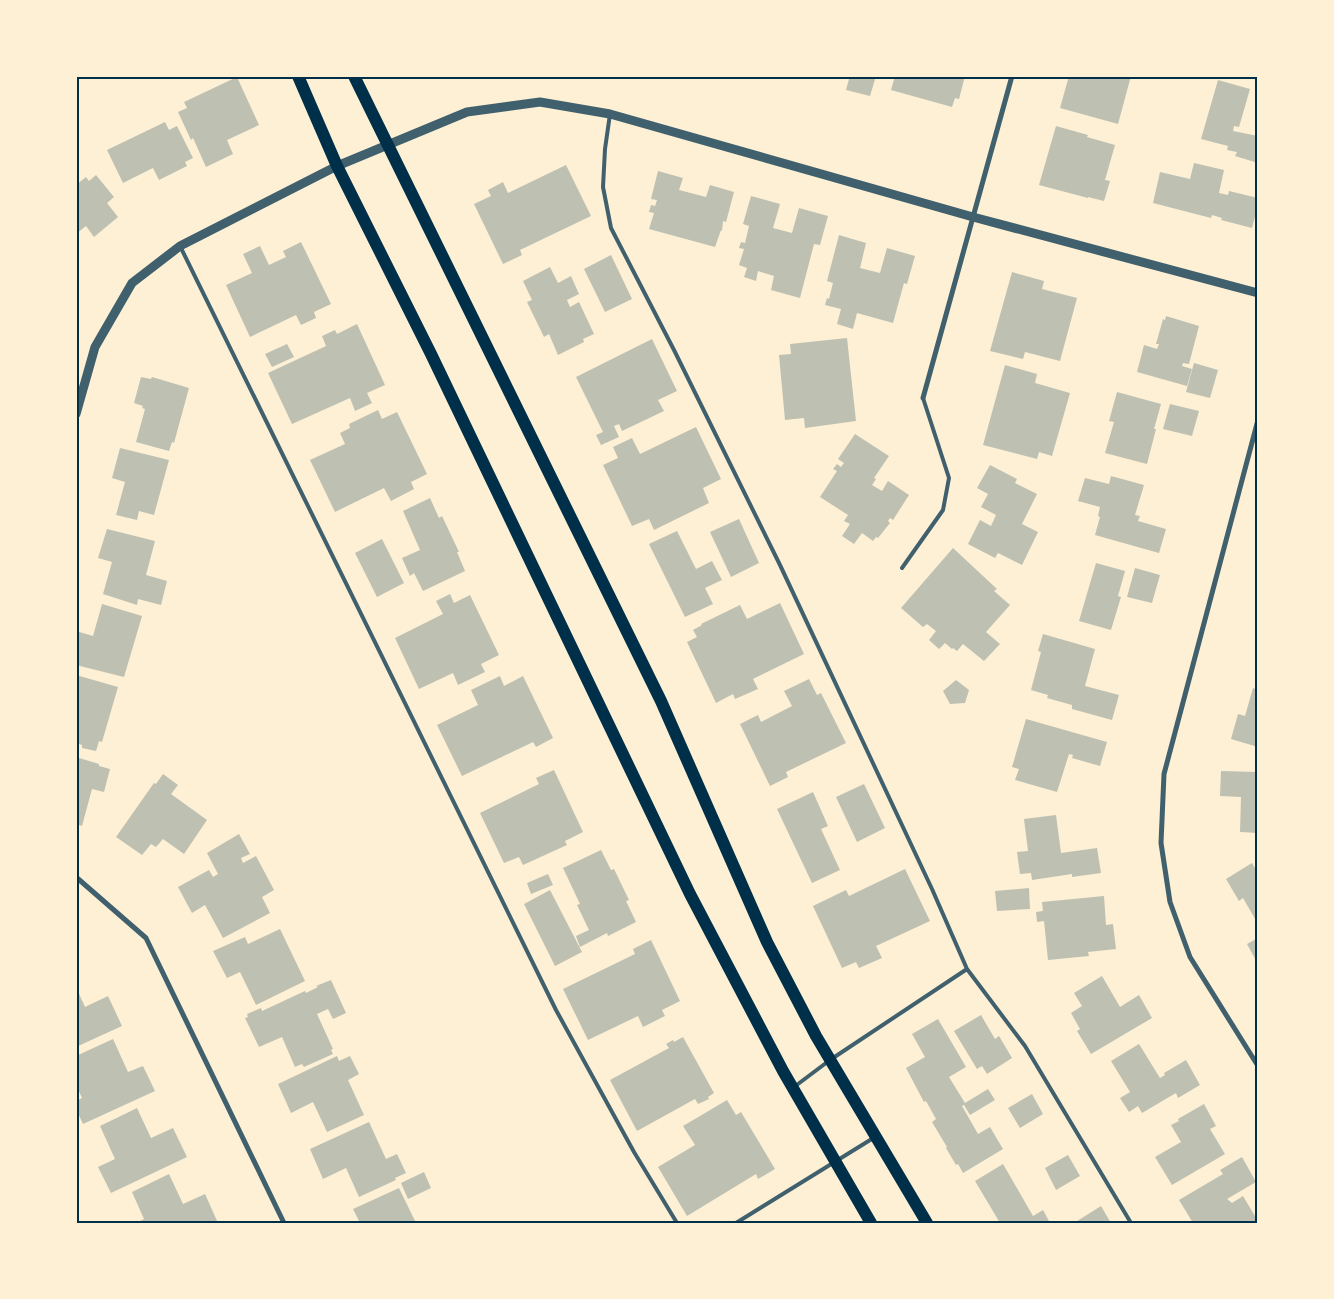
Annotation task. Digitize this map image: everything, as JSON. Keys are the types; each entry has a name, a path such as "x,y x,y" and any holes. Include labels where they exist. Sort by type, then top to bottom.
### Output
{"main road":[{"path":"298,76 337,166 431,354 690,894 793,1088 871,1223"},
{"path":"354,76 660,701 767,942 816,1036 927,1223"}],"street":[{"path":"923,398 1012,76"},
{"path":"76,414 95,347 132,283 180,246 337,166 467,112 540,102 610,114 973,217 1258,293"},
{"path":"1258,420 1164,774 1161,843 1170,902 1190,957 1258,1066"},
{"path":"76,877 146,938 284,1223"}],"lane":[{"path":"610,114 605,149 603,187 611,228 674,350 780,565 968,969 1025,1046 1131,1223"},
{"path":"180,246 556,1010 634,1152 677,1223"},
{"path":"902,568 943,510 950,478 923,398"},
{"path":"793,1088 830,1060 968,969"},
{"path":"736,1223 836,1163 876,1136"}],"building":[{"path":"842,76 876,76 870,96 846,90 849,79"},
{"path":"895,76 965,76 959,99 955,98 952,107 891,90"},
{"path":"1069,76 1131,76 1118,124 1060,108"},
{"path":"237,77 259,125 227,140 233,154 206,167 193,138 191,140 178,112 187,108 184,102"},
{"path":"1218,80 1250,89 1239,127 1234,126 1233,131 1258,136 1258,163 1235,156 1237,152 1227,150 1228,146 1201,139"},
{"path":"165,122 169,130 177,126 193,158 185,162 187,166 159,180 153,168 123,183 107,150"},
{"path":"1056,126 1115,145 1105,180 1110,181 1104,201 1039,185"},
{"path":"1194,163 1224,170 1219,193 1228,195 1229,191 1258,198 1252,228 1221,220 1222,218 1212,215 1211,218 1153,203 1160,172 1190,179"},
{"path":"566,165 591,216 520,250 522,255 503,264 474,204 491,196 488,190 503,182 508,193"},
{"path":"658,171 683,178 679,190 706,197 710,185 734,192 726,222 723,221 722,231 715,247 649,229 654,213 649,212 651,205 655,206 657,200 651,199"},
{"path":"96,175 114,197 107,203 118,217 94,237 86,226 76,234 76,185 86,177 89,181"},
{"path":"751,196 780,204 773,228 792,233 799,208 828,216 820,245 814,244 800,298 771,290 774,276 758,271 756,281 744,277 747,268 739,265 744,249 739,248 741,242 745,243 749,226 743,224"},
{"path":"839,235 866,243 860,268 880,273 887,248 915,256 907,284 904,283 893,323 857,313 853,329 837,324 841,309 825,305 827,298 829,299 833,283 827,281"},
{"path":"301,242 331,304 314,312 316,318 301,325 296,315 250,337 226,285 252,273 243,254 260,246 269,265 286,257 283,251"},
{"path":"611,255 632,299 605,312 584,269"},
{"path":"550,267 558,283 571,276 579,294 567,300 570,307 579,302 594,334 583,339 584,342 558,355 549,334 544,337 527,302 532,300 523,281"},
{"path":"1012,272 1044,281 1042,289 1077,298 1060,361 1025,352 1023,359 990,351"},
{"path":"1166,316 1199,326 1189,364 1183,363 1182,366 1192,369 1187,386 1137,372 1144,345 1157,349 1159,344 1156,344 1163,319 1165,320"},
{"path":"357,324 385,385 367,393 372,403 355,411 350,398 292,424 268,373 326,346 322,336 335,330 337,334"},
{"path":"847,338 856,421 805,428 804,418 785,420 779,355 791,354 790,344"},
{"path":"652,339 677,391 658,400 664,411 622,431 619,424 614,426 619,437 601,445 596,435 603,432 576,377"},
{"path":"287,344 294,357 272,367 265,354"},
{"path":"1194,363 1218,370 1210,398 1186,392"},
{"path":"1005,365 1037,374 1035,383 1070,393 1052,456 1039,452 1037,459 983,445"},
{"path":"141,377 151,379 152,377 189,388 174,443 172,442 169,451 136,442 145,409 142,408 143,406 134,403"},
{"path":"1117,392 1161,404 1147,464 1105,453 1114,422 1109,421"},
{"path":"1170,404 1199,411 1192,436 1163,429"},
{"path":"378,410 382,419 397,412 427,474 411,482 414,489 391,501 384,488 335,512 310,460 345,444 340,433 350,428 349,424"},
{"path":"696,427 721,479 703,488 709,503 654,530 649,519 632,526 603,465 618,458 613,447 632,438 640,454"},
{"path":"855,434 889,456 874,478 876,479 872,485 882,491 888,481 909,495 893,520 890,518 888,521 890,523 878,538 876,537 873,541 862,533 854,544 842,536 850,524 844,521 848,515 820,497 837,471 833,469 837,464 841,467 844,463 838,459"},
{"path":"120,448 169,460 154,515 139,511 137,520 116,515 125,482 112,478"},
{"path":"990,465 1017,479 1015,483 1037,494 1022,524 1038,532 1022,565 998,553 995,558 968,544 980,520 991,526 996,515 981,507 988,494 977,488"},
{"path":"1111,476 1144,485 1135,515 1140,516 1138,521 1166,529 1159,553 1095,535 1100,517 1098,516 1100,507 1078,501 1085,478 1109,484"},
{"path":"430,498 439,518 442,516 459,552 457,552 465,571 423,591 414,573 410,576 402,558 420,550 403,511"},
{"path":"739,519 759,563 731,577 710,532"},
{"path":"107,529 155,541 146,575 167,581 161,605 138,599 137,605 103,594 112,562 98,558"},
{"path":"677,531 696,569 712,561 722,580 705,588 713,604 685,617 649,544"},
{"path":"382,539 404,583 377,597 355,553"},
{"path":"953,548 997,589 994,591 1010,605 986,632 1000,644 984,661 963,644 957,651 945,643 939,649 929,640 936,631 927,624 923,627 901,608"},
{"path":"1096,563 1125,571 1118,596 1121,597 1111,630 1079,621"},
{"path":"1135,568 1160,575 1152,603 1127,597"},
{"path":"450,594 454,603 470,595 499,655 481,664 485,672 458,685 453,673 419,689 395,638 443,614 436,601"},
{"path":"780,603 804,654 753,679 758,689 735,699 733,694 716,703 687,642 697,637 693,630 701,624 740,605 747,619"},
{"path":"102,604 142,616 124,677 76,665 76,631 93,636"},
{"path":"1043,634 1095,649 1085,686 1119,695 1112,720 1072,709 1072,705 1047,698 1048,695 1031,690 1041,652 1038,651"},
{"path":"76,675 118,687 102,742 99,741 96,751 82,748 82,745 76,743"},
{"path":"500,676 504,686 523,676 553,738 536,747 533,742 462,776 437,725 478,705 471,690"},
{"path":"809,679 817,695 821,693 846,743 786,772 788,777 770,786 740,724 758,715 761,722 792,706 784,691"},
{"path":"956,680 969,690 965,703 950,704 943,691"},
{"path":"1253,688 1258,690 1258,747 1231,739 1238,714 1245,716"},
{"path":"1026,719 1107,742 1100,766 1072,758 1073,755 1069,754 1057,792 1015,780 1019,769 1012,767"},
{"path":"76,757 110,769 104,792 92,789 82,826 76,824"},
{"path":"554,770 583,832 565,841 567,845 523,865 519,857 504,863 480,813 539,784 536,778"},
{"path":"1221,771 1258,772 1258,833 1240,832 1241,797 1220,796"},
{"path":"163,774 178,785 171,794 207,820 184,854 163,839 156,847 151,844 142,855 116,837 154,783 156,784"},
{"path":"864,784 885,828 857,842 836,797"},
{"path":"813,792 828,826 821,829 840,870 812,883 777,809"},
{"path":"1056,815 1061,853 1097,848 1101,873 1072,877 1072,874 1032,880 1031,873 1020,874 1017,852 1028,851 1024,819"},
{"path":"239,834 250,854 241,858 243,863 256,856 274,890 262,897 270,913 223,938 205,905 192,913 178,887 209,870 213,877 218,874 207,853"},
{"path":"601,850 611,870 614,869 629,900 626,901 636,922 608,936 607,933 580,947 576,936 589,930 577,905 580,904 563,868"},
{"path":"1252,863 1258,873 1258,924 1243,898 1239,901 1226,879"},
{"path":"905,869 930,921 876,946 882,958 859,968 856,962 842,968 813,906 846,890 849,896"},
{"path":"548,874 553,885 531,894 527,883"},
{"path":"1029,888 1030,909 997,911 995,891"},
{"path":"550,890 582,952 555,966 524,904"},
{"path":"1104,896 1106,925 1113,924 1116,949 1088,952 1089,956 1048,960 1044,921 1037,922 1036,912 1043,911 1042,902"},
{"path":"280,929 305,981 256,1005 240,972 227,978 213,951 245,937 248,944"},
{"path":"1258,938 1258,964 1247,944"},
{"path":"651,940 680,1001 662,1010 665,1016 643,1027 638,1016 588,1040 563,989 635,954 633,949"},
{"path":"1102,976 1120,1007 1139,995 1152,1018 1091,1054 1077,1031 1080,1029 1071,1013 1082,1006 1074,993"},
{"path":"331,980 346,1013 333,1019 328,1009 317,1014 333,1049 331,1050 333,1054 304,1067 302,1064 295,1067 282,1037 259,1047 245,1018 248,1017 247,1014 261,1008 262,1011 305,991 306,993 318,987 316,986"},
{"path":"76,987 85,1007 108,996 122,1026 76,1047"},
{"path":"981,1015 995,1039 999,1036 1012,1058 987,1074 982,1066 977,1069 954,1031"},
{"path":"938,1019 966,1067 949,1077 965,1103 988,1089 995,1100 970,1115 964,1105 962,1106 978,1134 990,1127 1003,1149 963,1173 946,1148 932,1122 936,1119 926,1101 924,1102 906,1068 925,1057 912,1034"},
{"path":"683,1037 714,1093 708,1097 709,1099 698,1104 695,1099 637,1131 610,1080 669,1048 666,1044"},
{"path":"113,1039 128,1072 143,1066 155,1091 83,1124 76,1109 76,1101 82,1098 76,1085 76,1056"},
{"path":"1139,1044 1160,1078 1165,1075 1164,1073 1186,1060 1200,1085 1178,1098 1176,1093 1142,1113 1138,1106 1129,1112 1120,1098 1130,1092 1111,1061"},
{"path":"337,1056 339,1061 350,1056 359,1074 348,1080 364,1115 327,1132 313,1102 291,1113 278,1084"},
{"path":"1032,1094 1043,1114 1020,1128 1008,1108"},
{"path":"727,1100 736,1115 741,1112 775,1169 758,1179 756,1174 687,1216 658,1167 695,1145 683,1126"},
{"path":"1204,1104 1216,1126 1210,1129 1225,1154 1172,1185 1155,1157 1181,1142 1171,1125"},
{"path":"137,1108 151,1138 173,1128 187,1157 111,1193 98,1167 115,1159 100,1126"},
{"path":"369,1122 386,1159 397,1154 406,1173 395,1178 396,1180 359,1197 346,1168 323,1179 310,1149"},
{"path":"1068,1155 1080,1176 1056,1190 1045,1168"},
{"path":"1242,1157 1256,1182 1227,1199 1232,1203 1243,1196 1258,1221 1256,1223 1193,1223 1179,1200 1223,1174 1220,1170"},
{"path":"1003,1164 1033,1216 1043,1210 1050,1223 1000,1223 975,1181"},
{"path":"424,1172 431,1188 408,1199 401,1183"},
{"path":"169,1174 183,1204 205,1194 218,1223 136,1223 144,1219 132,1192"},
{"path":"399,1188 416,1223 360,1223 353,1209"},
{"path":"1101,1206 1111,1223 1074,1223"}]}
